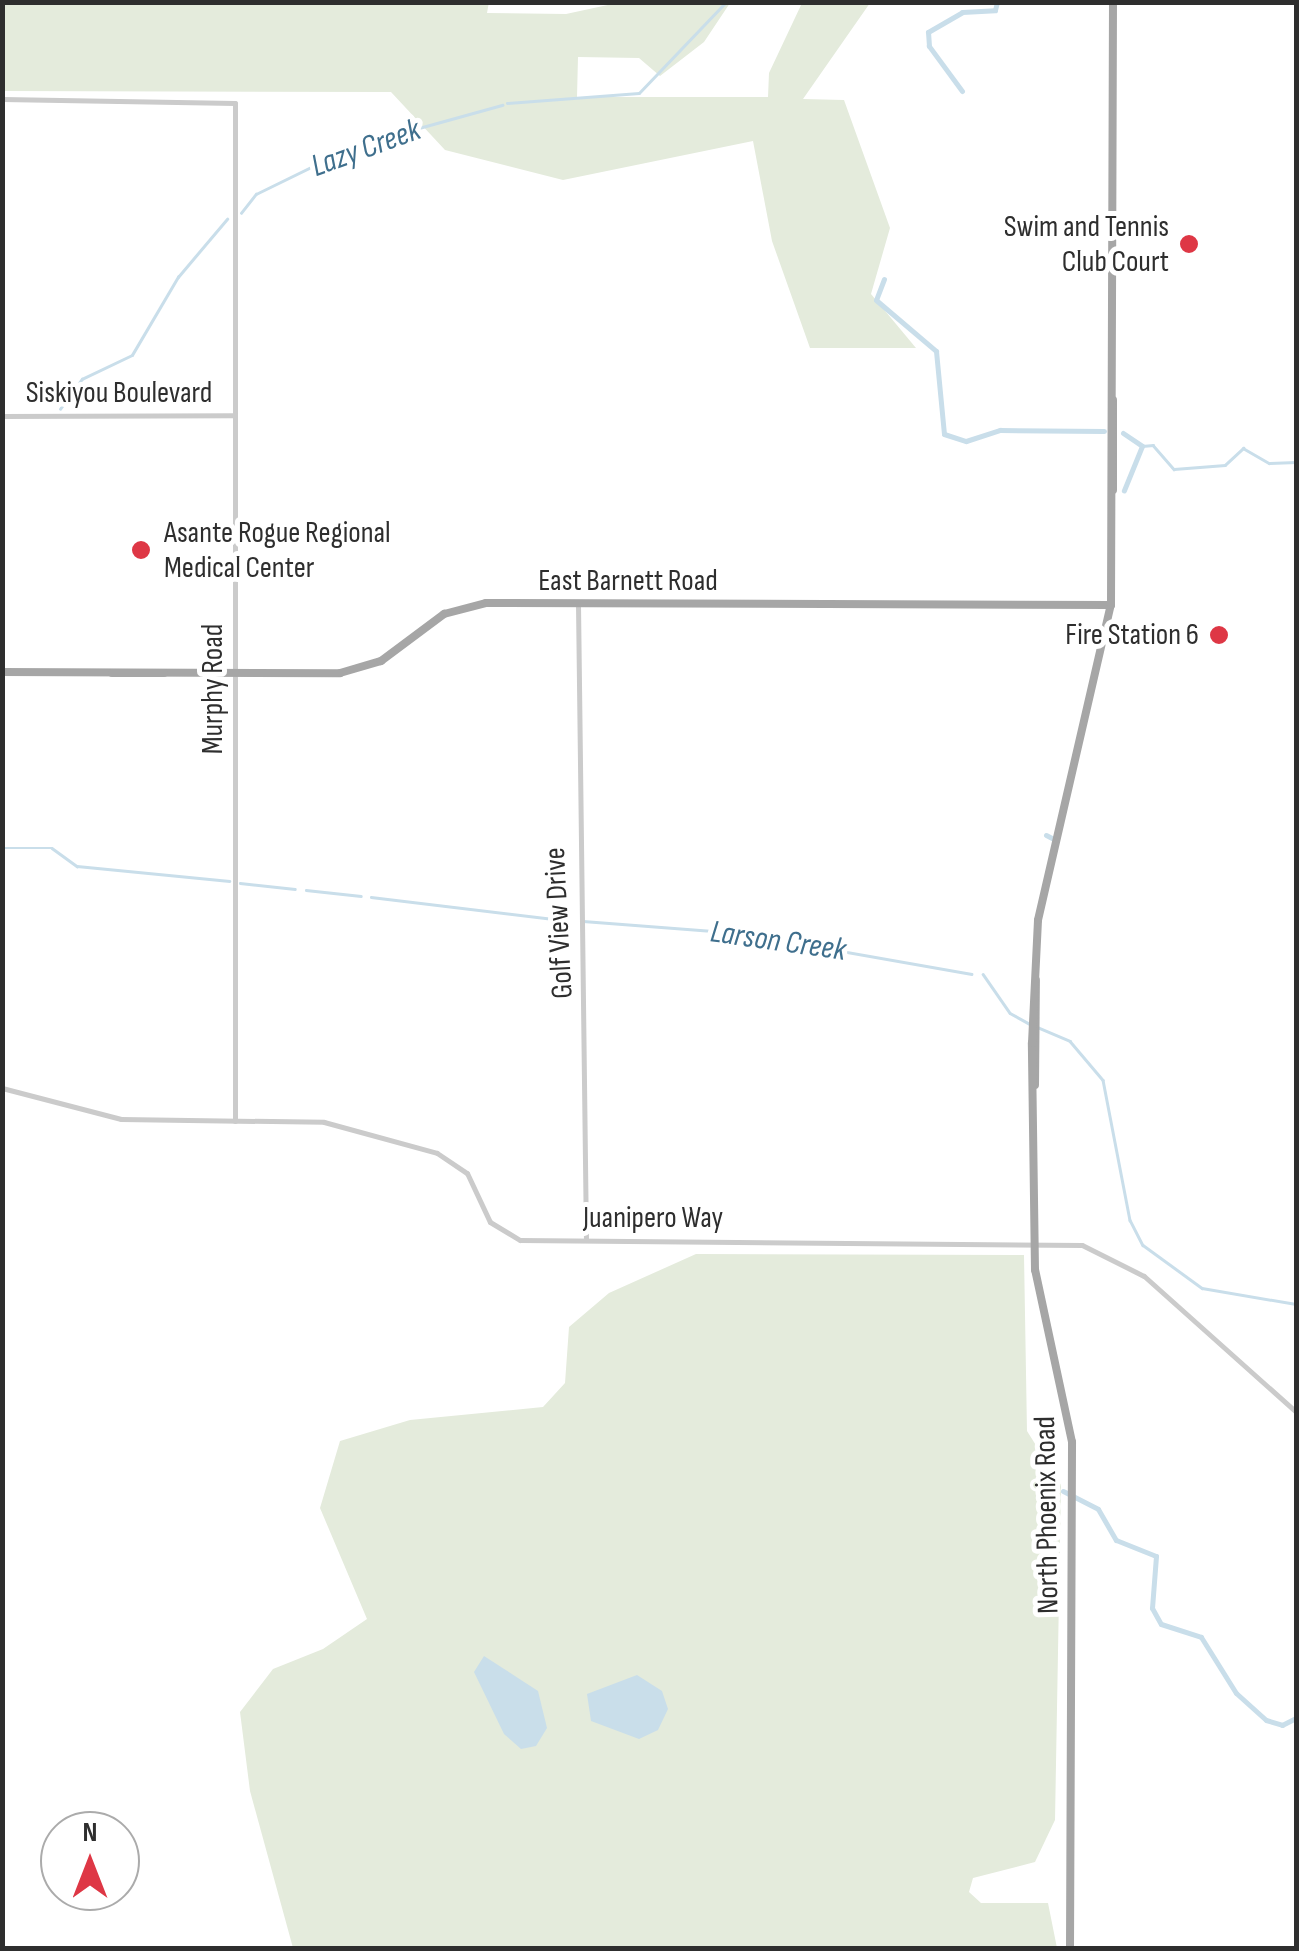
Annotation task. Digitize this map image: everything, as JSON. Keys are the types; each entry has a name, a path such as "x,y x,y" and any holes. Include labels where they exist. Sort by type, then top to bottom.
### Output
{"main road":[{"name":"North Phoenix Road","path":"1070,1948 1072,1482 1068,1410 1038,1294 1034,1241 1036,980 1041,905 1111,605 1113,2"},
{"name":"East Barnett Road","path":"2,672 346,672 381,661 465,606 1111,605"}],"street":[{"name":"Murphy Road","path":"2,99 230,99 235,137 235,1121"},
{"name":"Siskiyou Boulevard","path":"2,416 235,416"},
{"name":"Golf View Drive","path":"578,604 586,1240"},
{"name":"Juanipero Way","path":"2,1088 98,1116 324,1122 438,1152 468,1172 501,1231 523,1240 1034,1241 1082,1245 1125,1263 1296,1412"}],"green space":[{"path":"489,2 487,13 566,14 617,3 730,3 704,42 660,76 639,58 578,57 577,97 768,97 769,73 802,3 870,3 803,99 844,100 890,228 871,294 916,348 810,348 772,241 753,141 563,180 445,150 391,92 3,91 3,3"},
{"path":"696,1254 1024,1255 1027,1431 1061,1485 1055,1820 1035,1862 973,1878 969,1892 981,1903 1048,1903 1057,1948 293,1948 250,1791 240,1712 273,1669 323,1649 367,1619 320,1508 340,1441 410,1420 543,1407 565,1383 569,1327 609,1293"}],"water":[{"path":"484,1656 538,1691 547,1728 536,1746 521,1749 504,1734 474,1672"},
{"path":"637,1675 662,1691 668,1709 658,1730 639,1739 591,1721 587,1694"}],"waterway":[{"name":"Lazy Creek","path":"507,103 639,93 726,2"},
{"path":"962,91 929,46 928,32 962,12 995,10 997,2"},
{"name":"Lazy Creek","path":"241,213 256,194 354,146 502,105"},
{"name":"Lazy Creek","path":"60,409 82,379 132,355 178,277 227,219"},
{"path":"884,279 876,300 936,351 944,434 966,441 1000,430 1104,431"},
{"path":"1123,433 1142,446 1124,490"},
{"path":"1142,446 1153,445 1174,469 1225,465 1243,448 1269,463 1296,462"},
{"path":"1046,835 1052,838"},
{"name":"Larson Creek","path":"2,848 52,848 77,866 229,881"},
{"name":"Larson Creek","path":"240,883 295,889"},
{"name":"Larson Creek","path":"306,890 361,896"},
{"name":"Larson Creek","path":"371,897 568,921"},
{"name":"Larson Creek","path":"583,921 739,933 971,974"},
{"name":"Larson Creek","path":"983,974 1010,1013 1030,1024"},
{"name":"Larson Creek","path":"1037,1027 1070,1041 1103,1080 1130,1220 1143,1245 1202,1288 1296,1304"},
{"path":"1063,1491 1098,1509 1116,1540 1156,1556 1152,1608 1161,1624 1201,1637 1236,1693 1266,1720 1282,1725 1296,1718"}],"place":[{"name":"Swim and Tennis Club Court","path":"1189,244"},
{"name":"Asante Rogue Regional Medical Center","path":"141,550"},
{"name":"Fire Station 6","path":"1219,635"}]}
